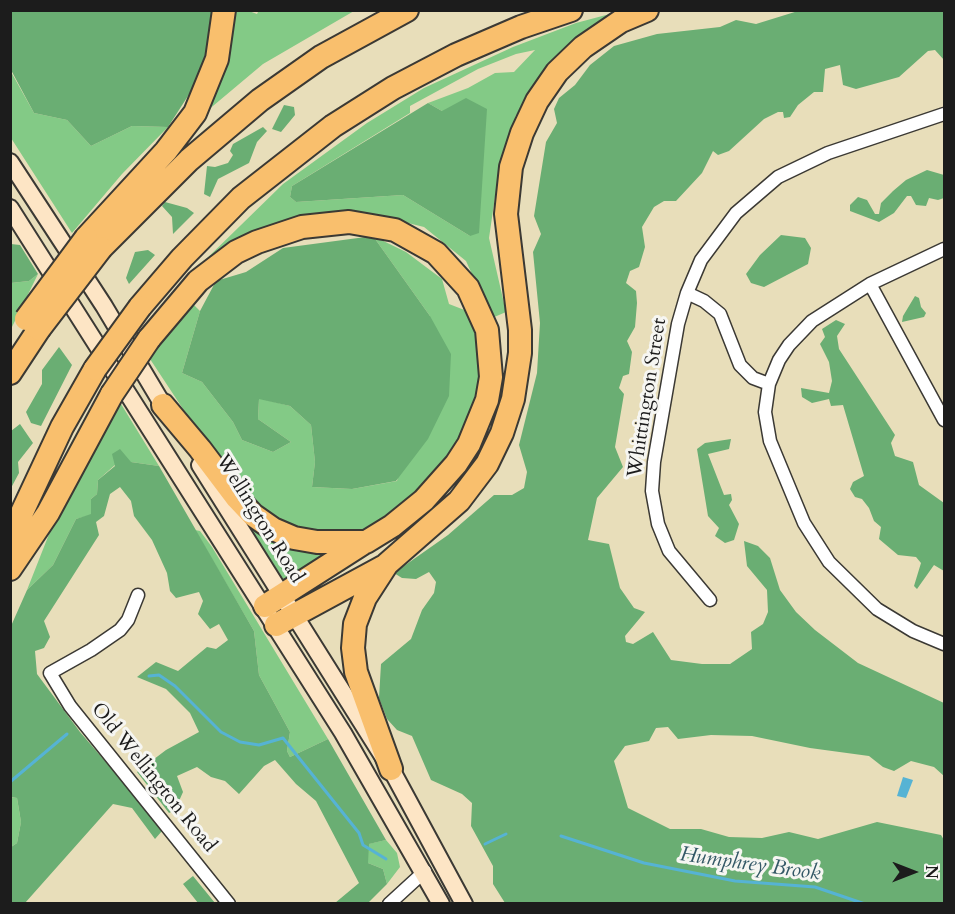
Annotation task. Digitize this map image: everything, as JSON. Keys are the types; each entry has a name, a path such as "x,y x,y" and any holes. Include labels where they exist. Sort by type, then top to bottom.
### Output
{"highway":[{"path":"10,358 94,243 195,113 217,59 224,10"},
{"path":"94,243 260,100 321,57 407,10"},
{"path":"10,538 62,427 95,369 140,307 182,258 228,211 333,126 393,88 456,55 521,27 571,10"},
{"path":"391,768 356,672 354,648 356,624 365,598 387,564 459,501 486,464 510,411 518,376 520,330 506,214 511,167 522,133 537,101 557,72 583,47 621,21 647,10"},
{"path":"10,569 48,513 112,394 149,339 182,298 216,265 257,242 302,227 349,222 395,230 436,253 454,269 480,308 487,330 491,377 487,400 469,444 441,483 392,526 366,542 279,610"},
{"path":"10,373 33,324"},
{"path":"163,405 200,448 237,498 253,515 273,529 294,538 317,542 366,542"},
{"path":"279,610 387,564"}],"main road":[{"name":"Wellington Road","path":"10,162 104,306 163,405 441,903"},
{"name":"Wellington Road","path":"10,208 279,610 391,768 464,903"}],"street":[{"name":"Whittington Street","path":"710,600 669,551 658,524 652,491 654,462 678,324 687,293 701,260 724,226 751,199 778,177 828,153 945,114"},
{"path":"945,249 870,284 825,312 800,332 779,360 769,384 765,412 770,441 804,523 819,549 838,574 877,609 913,631 945,644"},
{"path":"870,284 945,420"},
{"path":"687,293 704,301 720,314 745,372 769,384"},
{"name":"Old Wellington Road","path":"138,595 120,630 91,650 50,673 70,706 229,903"},
{"path":"389,903 425,871"}],"green space":[{"path":"259,10 354,11 263,64 207,111 231,11 249,11 257,14"},
{"path":"10,11 212,11 207,52 197,82 168,127 132,126 91,146 67,120 34,113 11,70"},
{"path":"621,11 521,114 516,115 495,197 489,238 506,312 492,318 466,261 424,227 384,217 365,216 198,267 283,184 367,123 424,88 513,47 576,23","holes":["535,50 514,72 495,73 468,88 428,103 442,111 470,236 403,195 296,202 290,197 292,186 410,113 410,106 478,69 516,54"]},
{"path":"798,11 944,11 944,60 935,50 928,51 899,77 856,89 843,85 840,65 825,69 823,92 814,92 798,105 790,117 784,118 783,112 778,112 764,119 729,151 718,155 713,151 702,173 676,201 664,201 654,207 642,227 645,247 639,267 630,271 626,283 636,291 637,303 635,327 627,341 632,352 629,374 623,376 619,388 624,394 615,447 623,467 597,498 588,540 609,544 620,588 634,608 645,612 625,636 626,642 633,644 653,632 671,660 702,664 730,664 752,649 751,632 763,624 768,612 767,590 747,566 744,541 758,546 770,558 780,590 796,612 815,630 858,663 944,703 944,776 934,767 911,761 894,771 883,767 869,756 810,748 752,736 711,735 678,739 668,727 656,728 649,741 625,746 614,761 628,808 670,829 701,829 729,837 762,838 789,832 818,839 877,822 941,835 944,840 944,903 505,903 493,884 493,866 471,826 472,803 462,794 431,780 412,736 397,730 387,719 379,698 381,664 411,639 422,610 434,593 436,582 429,572 416,579 402,578 394,573 448,535 494,495 512,495 524,488 527,472 519,445 537,373 540,323 533,252 541,234 534,216 546,142 557,123 554,109 559,98 575,85 590,65 614,46 657,34 720,27 736,20 756,24"},
{"path":"10,70 34,113 67,120 91,146 132,126 168,127 122,174 72,233 11,138"},
{"path":"466,98 487,109 479,233 470,236 403,195 296,202 290,197 292,186 428,103 442,111"},
{"path":"284,105 294,107 295,115 281,132 272,129"},
{"path":"263,127 267,131 257,142 249,163 218,179 210,197 204,194 207,166 215,167 228,163 233,155 230,151 233,144"},
{"path":"927,170 944,175 944,198 938,200 929,198 926,206 916,205 911,196 907,196 894,213 879,222 850,211 850,205 858,197 867,200 875,214 879,214 881,203 893,191 906,180"},
{"path":"165,202 187,208 194,213 173,234 172,217 162,206"},
{"path":"781,235 805,238 811,248 808,264 764,287 751,283 746,274 760,255"},
{"path":"373,236 406,252 442,279 449,304 467,311 475,334 484,378 457,452 398,513 355,535 321,537 262,516 222,468 150,359 191,302 200,311 182,373 202,382 233,422 242,440 273,452 291,442 258,419 259,398 290,406 311,425 315,462 312,487 352,489 397,481 430,316"},
{"path":"373,236 430,316 451,354 449,396 428,439 396,481 352,489 312,487 315,462 311,425 290,406 259,399 258,419 291,442 273,452 242,440 233,422 202,382 182,373 200,311 216,281 246,272 283,248"},
{"path":"11,244 20,245 38,274 29,281 11,283"},
{"path":"148,250 155,255 129,284 126,278 135,252"},
{"path":"38,274 11,329 11,283 29,281"},
{"path":"915,296 919,298 921,307 926,313 924,317 902,322 903,316"},
{"path":"836,320 845,324 837,336 839,349 895,435 891,443 895,456 913,462 919,485 944,503 944,571 934,565 917,589 914,586 921,563 916,557 898,555 879,539 881,527 874,521 869,508 862,499 855,497 850,489 853,482 864,476 843,405 831,406 829,399 812,403 802,397 801,388 829,393 832,381 829,362 820,344 825,337 822,329"},
{"path":"59,347 72,365 41,426 31,423 26,412 42,384 42,370"},
{"path":"121,404 159,466 131,462 115,465 98,480 97,494 91,499 91,515 76,519 53,565 27,590 53,524 102,431"},
{"path":"20,424 33,443 18,462 19,473 11,488 11,431"},
{"path":"731,439 729,449 708,454 724,495 731,494 732,500 729,505 739,524 734,540 725,543 715,536 719,528 708,516 697,449 705,443"},
{"path":"120,449 131,462 159,466 254,631 259,675 290,732 287,751 290,757 328,739 386,840 369,844 368,863 383,869 387,884 368,903 335,903 359,883 316,801 296,784 275,760 264,766 239,794 225,781 211,777 197,767 177,776 183,792 175,810 169,813 137,772 166,750 199,732 190,713 166,689 137,677 156,662 178,671 207,647 216,649 228,640 219,624 210,629 198,614 203,601 199,592 176,598 170,591 167,573 152,540 134,516 131,501 120,487 110,494 104,516 96,522 99,535 44,621 50,637 44,648 35,651 37,674 80,732 152,816 162,831 155,839 132,808 113,804 25,903 11,904 11,847 17,843 21,822 17,798 11,797 11,626 27,590 53,565 76,519 91,514 91,499 97,494 98,480 115,466 112,454"},
{"path":"246,521 328,551 329,556 285,582"},
{"path":"195,530 200,531 212,547 328,739 290,757 287,751 290,732 259,675 254,631"},
{"path":"10,797 17,798 21,822 17,843 11,847"},
{"path":"386,840 397,853 400,867 387,884 383,869 368,863 368,844"},
{"path":"193,876 215,903 198,903 183,884"}],"water":[{"path":"903,777 913,780 906,798 897,796"}],"waterway":[{"name":"Humphrey Brook","path":"149,676 159,675 175,686 221,732 240,742 259,745 283,738 359,833 363,845 386,859"},
{"name":"Humphrey Brook","path":"10,782 67,734"},
{"name":"Humphrey Brook","path":"485,844 506,834"},
{"name":"Humphrey Brook","path":"561,836 644,863 735,881 815,887 865,904"}]}
